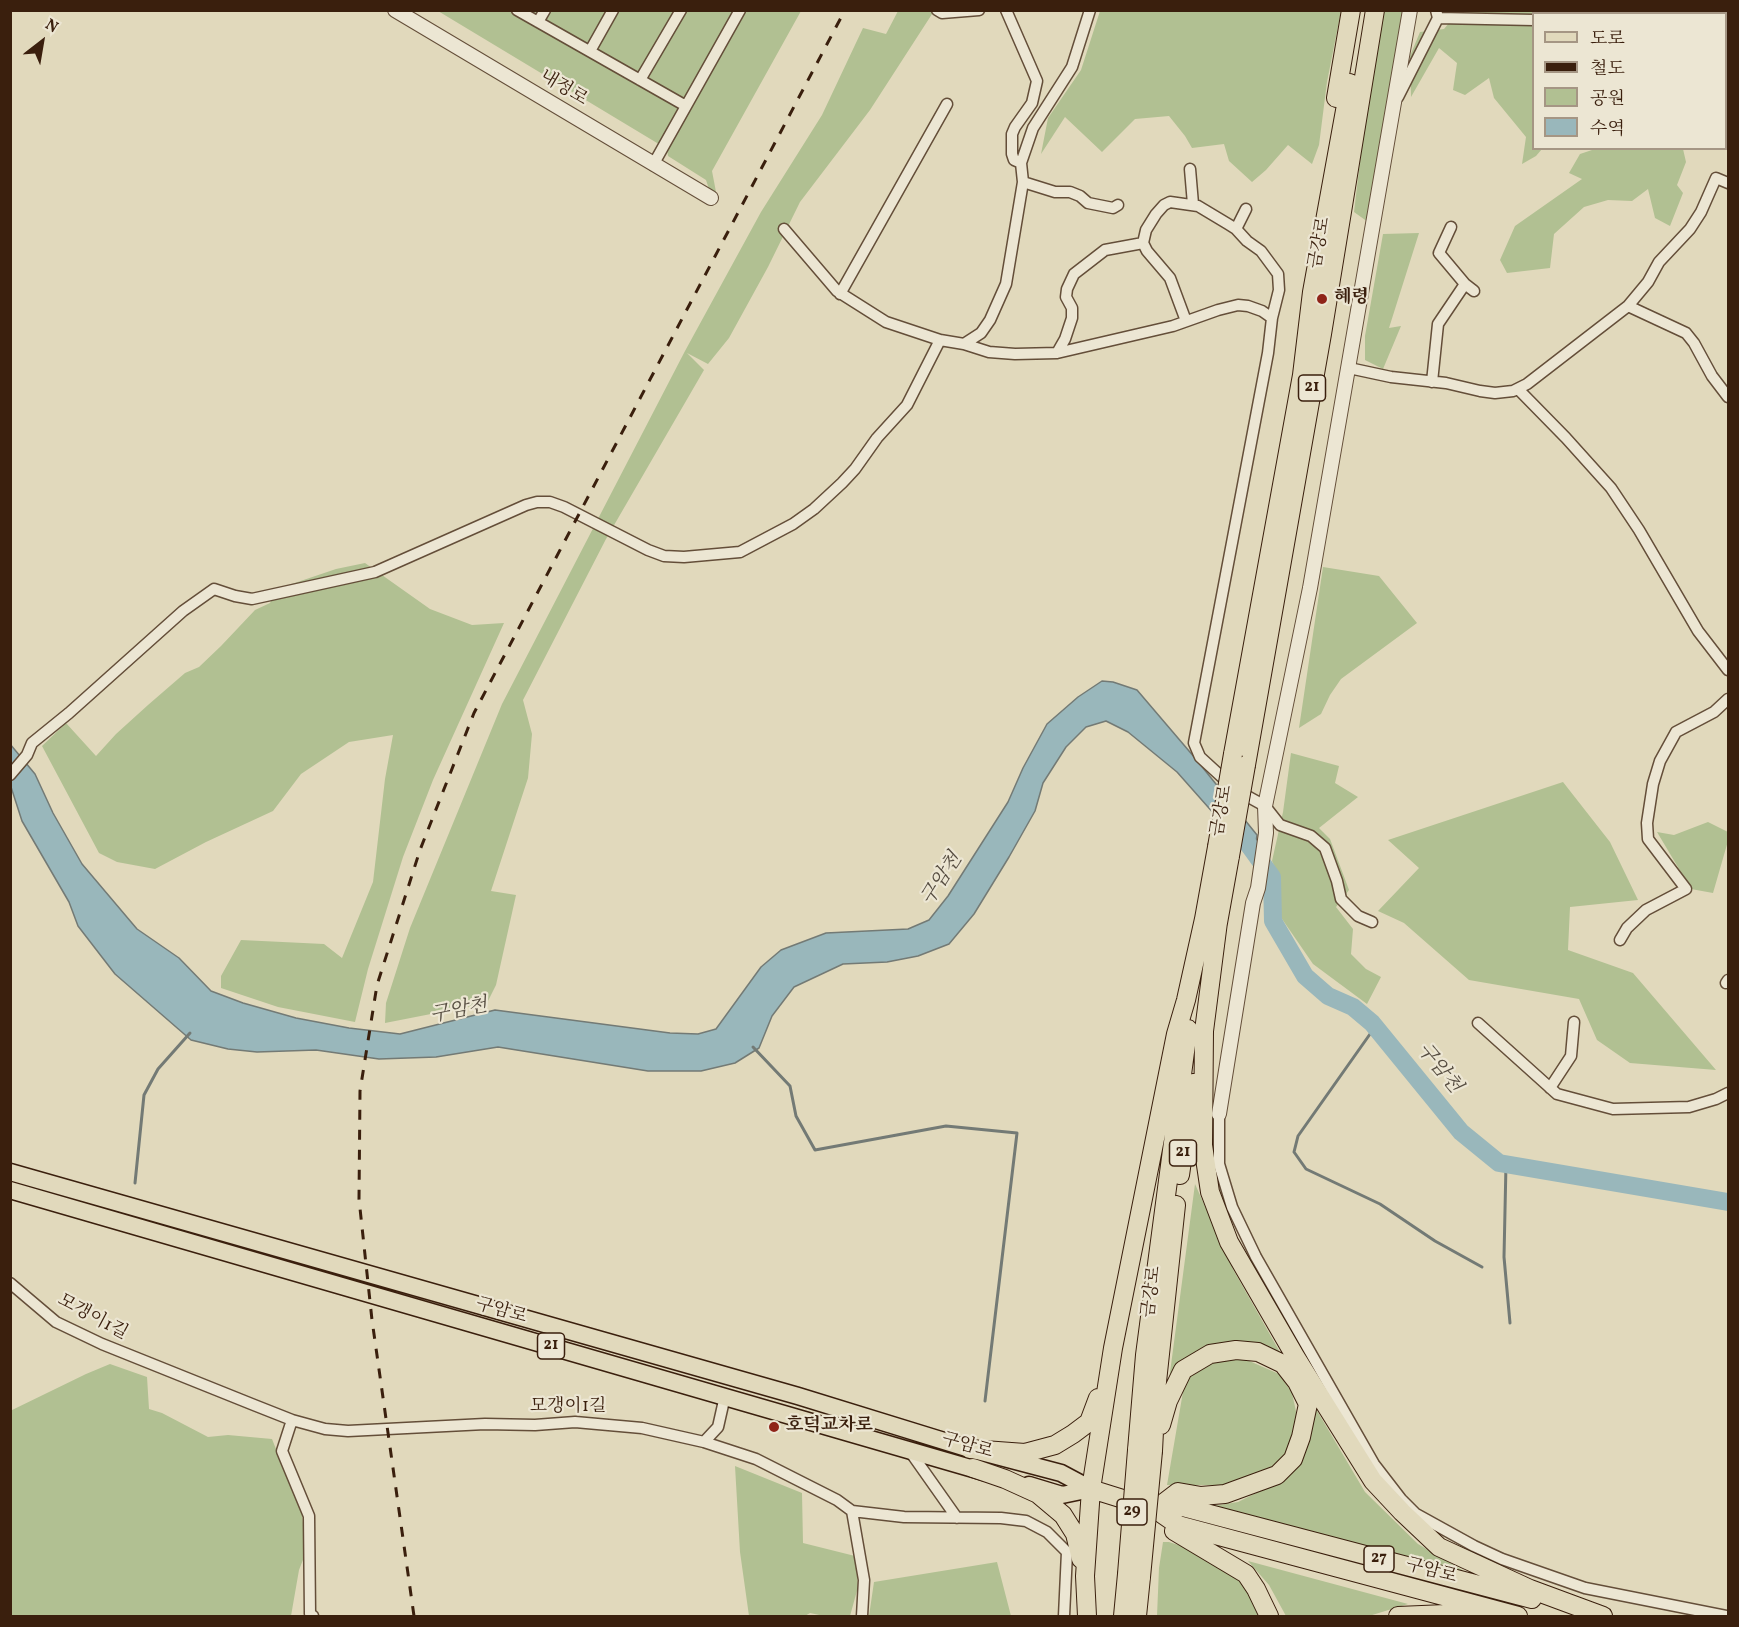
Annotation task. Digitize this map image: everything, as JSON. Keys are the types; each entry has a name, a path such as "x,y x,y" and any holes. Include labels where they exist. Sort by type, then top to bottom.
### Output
{"highway":[{"path":"1312,292 1312,241 1351,10"},
{"name":"금강로","path":"1124,1617 1134,1575 1145,1450 1156,1391 1211,920 1302,375 1312,292 1363,10"},
{"name":"금강로","path":"1239,759 1318,356 1375,10"},
{"path":"1087,1617 1085,1576 1091,1489 1113,1348 1176,1034 1211,920"},
{"path":"1211,920 1204,1031 1203,1145 1210,1192 1229,1242 1373,1481 1402,1512 1439,1547 1530,1589 1602,1617"},
{"name":"21","path":"970,1449 1025,1453 1055,1445 1073,1434 1089,1422 1113,1348"},
{"path":"1145,1450 1184,1370 1210,1354 1236,1350 1258,1352 1283,1364 1297,1382 1308,1404 1301,1437 1293,1458 1277,1475 1225,1494 1201,1496 1178,1492 1155,1509 1174,1532 1246,1574 1269,1617"},
{"path":"973,1468 1038,1494 1063,1515 1075,1534 1085,1576"},
{"name":"구암로","path":"1091,1489 1155,1509 1178,1525 1518,1617"},
{"name":"구암로","path":"1155,1509 1183,1506 1602,1617"},
{"name":"금강로","path":"1134,1575 1137,1617"},
{"name":"21","path":"1134,1575 1144,1617"},
{"path":"1398,1617 1446,1614 1471,1617"}],"main road":[{"name":"구암로","path":"10,1172 798,1396 970,1449 1061,1473 1091,1489"},
{"name":"구암로","path":"10,1190 1062,1495 1091,1489"}],"street":[{"path":"517,10 686,106"},
{"path":"538,22 545,10"},
{"path":"590,51 614,10"},
{"path":"640,80 681,10"},
{"path":"653,165 740,10"},
{"path":"937,10 942,13 979,10"},
{"path":"1006,10 1037,81 1032,103 1012,134 1012,154 1014,160 1021,163"},
{"path":"964,344 981,333 990,320 1006,284 1023,182 1021,163 1033,128 1072,67 1090,10"},
{"path":"1410,10 1310,588 1265,806 1266,833 1258,888 1253,903 1219,1114 1220,1164 1232,1207 1256,1257 1374,1464 1401,1499 1416,1514 1473,1546 1502,1559 1585,1588 1726,1617"},
{"name":"내정로","path":"404,13 711,198"},
{"path":"1394,105 1437,14 1532,20"},
{"path":"840,294 947,104"},
{"path":"1190,169 1193,204"},
{"path":"1349,368 1495,393 1518,389 1628,306 1648,282 1659,262 1690,229 1701,212 1716,178 1728,183"},
{"path":"1023,182 1055,192 1070,192 1080,196 1088,203 1113,208 1118,205"},
{"path":"1186,321 1170,278 1143,243 1146,230 1164,205 1170,202 1193,204 1236,229 1247,242 1261,251 1278,274 1279,290 1194,743 1200,757 1236,790 1265,806 1280,825 1311,836 1325,848 1341,899 1358,916 1372,921"},
{"path":"1236,229 1246,209"},
{"path":"1451,227 1439,253 1465,284 1474,291"},
{"path":"784,229 840,294 886,322 940,340 964,344 989,352 1015,354 1057,352 1173,326 1238,305 1262,311 1272,318"},
{"path":"1057,352 1065,339 1072,318 1072,308 1066,297 1074,274 1105,250 1143,243"},
{"path":"1432,382 1438,324 1465,284"},
{"path":"1628,306 1686,333 1712,376 1728,397"},
{"path":"10,775 27,755 32,743 183,611 214,589 252,599 375,572 537,502 550,502 564,507 664,556 684,557 740,552 794,524 842,483 877,438 907,405 940,340"},
{"path":"1518,389 1611,488 1639,530 1698,631 1728,670"},
{"path":"1620,940 1627,928 1646,910 1686,889 1648,839 1647,824 1653,784 1660,761 1676,732 1714,712 1728,699"},
{"path":"1550,1088 1571,1056 1574,1022"},
{"path":"1478,1023 1557,1095 1613,1109 1689,1107 1716,1100 1728,1093"},
{"name":"모갱이1길","path":"10,1283 56,1322 93,1340 145,1363 292,1420 325,1429 348,1431 576,1422 642,1428 704,1442 756,1459 837,1500 852,1511 895,1516 1001,1518 1026,1521 1047,1532 1067,1552 1064,1617"},
{"path":"704,1442 718,1427 725,1396"},
{"path":"292,1420 282,1451 309,1516 310,1614 313,1617"},
{"path":"909,1450 957,1518"},
{"path":"852,1511 864,1580 862,1617"}],"green space":[{"path":"438,11 801,11 712,171 716,192 709,189 706,180 668,156 667,149"},
{"path":"898,11 934,11 870,110 800,202 729,338 708,364 687,353 704,370 606,539 523,700 532,734 528,778 491,891 516,895 496,985 487,1003 385,1023 386,1003 410,928 502,704 685,351 761,212 822,115 863,28 886,34"},
{"path":"1100,11 1341,11 1327,82 1319,145 1312,164 1288,145 1252,182 1229,161 1224,144 1192,148 1169,116 1135,119 1102,152 1065,117 1041,154 1048,118 1081,70"},
{"path":"1383,11 1403,11 1368,222 1354,212 1367,102"},
{"path":"1459,11 1658,11 1532,12 1532,150 1541,150 1536,156 1522,164 1526,137 1494,98 1489,78 1465,95 1453,90 1457,63 1439,48 1411,97 1410,56 1420,32 1444,29"},
{"path":"1592,150 1683,150 1686,162 1677,185 1683,193 1670,226 1655,218 1648,189 1632,201 1608,200 1584,207 1554,234 1550,268 1507,273 1500,260 1515,226 1582,179 1569,173 1580,154"},
{"path":"1419,233 1389,328 1401,326 1383,369 1365,360 1365,336 1383,234"},
{"path":"365,563 430,609 472,625 504,623 433,780 403,857 368,969 355,1022 278,1007 221,988 221,976 241,940 324,944 342,958 373,882 385,779 393,735 349,742 301,774 273,811 155,869 117,862 99,853 42,746 66,723 96,756 116,734 185,673 199,667 255,610 270,603 277,589 336,569"},
{"path":"1323,567 1379,576 1417,623 1341,679 1321,714 1299,728"},
{"path":"1291,753 1339,766 1335,783 1358,797 1319,828 1330,839 1349,890 1336,907 1353,929 1351,954 1366,969 1381,977 1367,1004 1313,964 1280,916 1279,876 1272,861 1283,812"},
{"path":"1563,782 1610,842 1638,900 1570,907 1568,950 1633,973 1716,1070 1630,1063 1597,1040 1579,999 1469,980 1404,923 1378,911 1419,868 1388,840"},
{"path":"1708,822 1728,832 1728,841 1713,893 1691,889 1657,832 1674,835"},
{"path":"1195,1184 1234,1271 1281,1354 1247,1343 1196,1352 1169,1380"},
{"path":"1220,1359 1247,1360 1279,1374 1292,1393 1297,1416 1286,1454 1273,1469 1232,1485 1167,1485 1185,1380"},
{"path":"110,1364 147,1377 149,1409 162,1413 208,1437 228,1435 272,1439 302,1514 306,1552 299,1570 291,1616 11,1616 10,1411"},
{"path":"1316,1409 1365,1492 1418,1544 1474,1577 1207,1507 1238,1502 1286,1478"},
{"path":"735,1466 802,1493 803,1543 855,1556 858,1587 850,1616 824,1616 810,1613 805,1616 749,1616 740,1552"},
{"path":"1163,1542 1194,1550 1245,1583 1260,1616 1157,1616 1159,1568"},
{"path":"1248,1561 1408,1604 1369,1616 1286,1616 1269,1585"},
{"path":"997,1562 1011,1616 869,1616 874,1582"}],"water":[{"path":"1102,681 1137,690 1195,758 1257,835 1253,863 1239,842 1177,772 1128,732 1106,721 1086,727 1066,747 1043,783 1035,811 1009,857 974,914 949,944 918,956 887,962 843,964 794,987 772,1016 759,1048 735,1063 701,1071 648,1071 498,1047 436,1057 379,1059 316,1050 257,1052 228,1049 191,1040 115,974 78,926 69,902 22,821 11,787 10,744 35,774 53,813 82,864 137,929 179,958 211,991 243,1003 296,1018 349,1028 400,1034 495,1010 670,1033 698,1034 716,1029 761,967 781,950 826,933 908,929 929,920 948,896 1008,802 1047,724 1078,697"}],"waterway":[{"name":"구암천","path":"1240,833 1272,877 1273,921 1305,976 1328,996 1353,1007 1372,1023 1461,1132 1499,1163 1728,1202"},
{"path":"1375,1027 1298,1136 1294,1152 1306,1169 1380,1204 1435,1241 1482,1267"},
{"path":"135,1183 144,1095 158,1069 190,1033"},
{"path":"753,1047 790,1086 796,1116 815,1150 946,1126 1017,1133 985,1401"},
{"path":"1506,1164 1504,1257 1510,1323"}],"railway":[{"path":"414,1616 372,1320 359,1199 360,1091 377,985 420,850 474,713 845,10"}],"place":[{"name":"혜령","path":"1322,299"},
{"name":"호덕교차로","path":"774,1427"}]}
